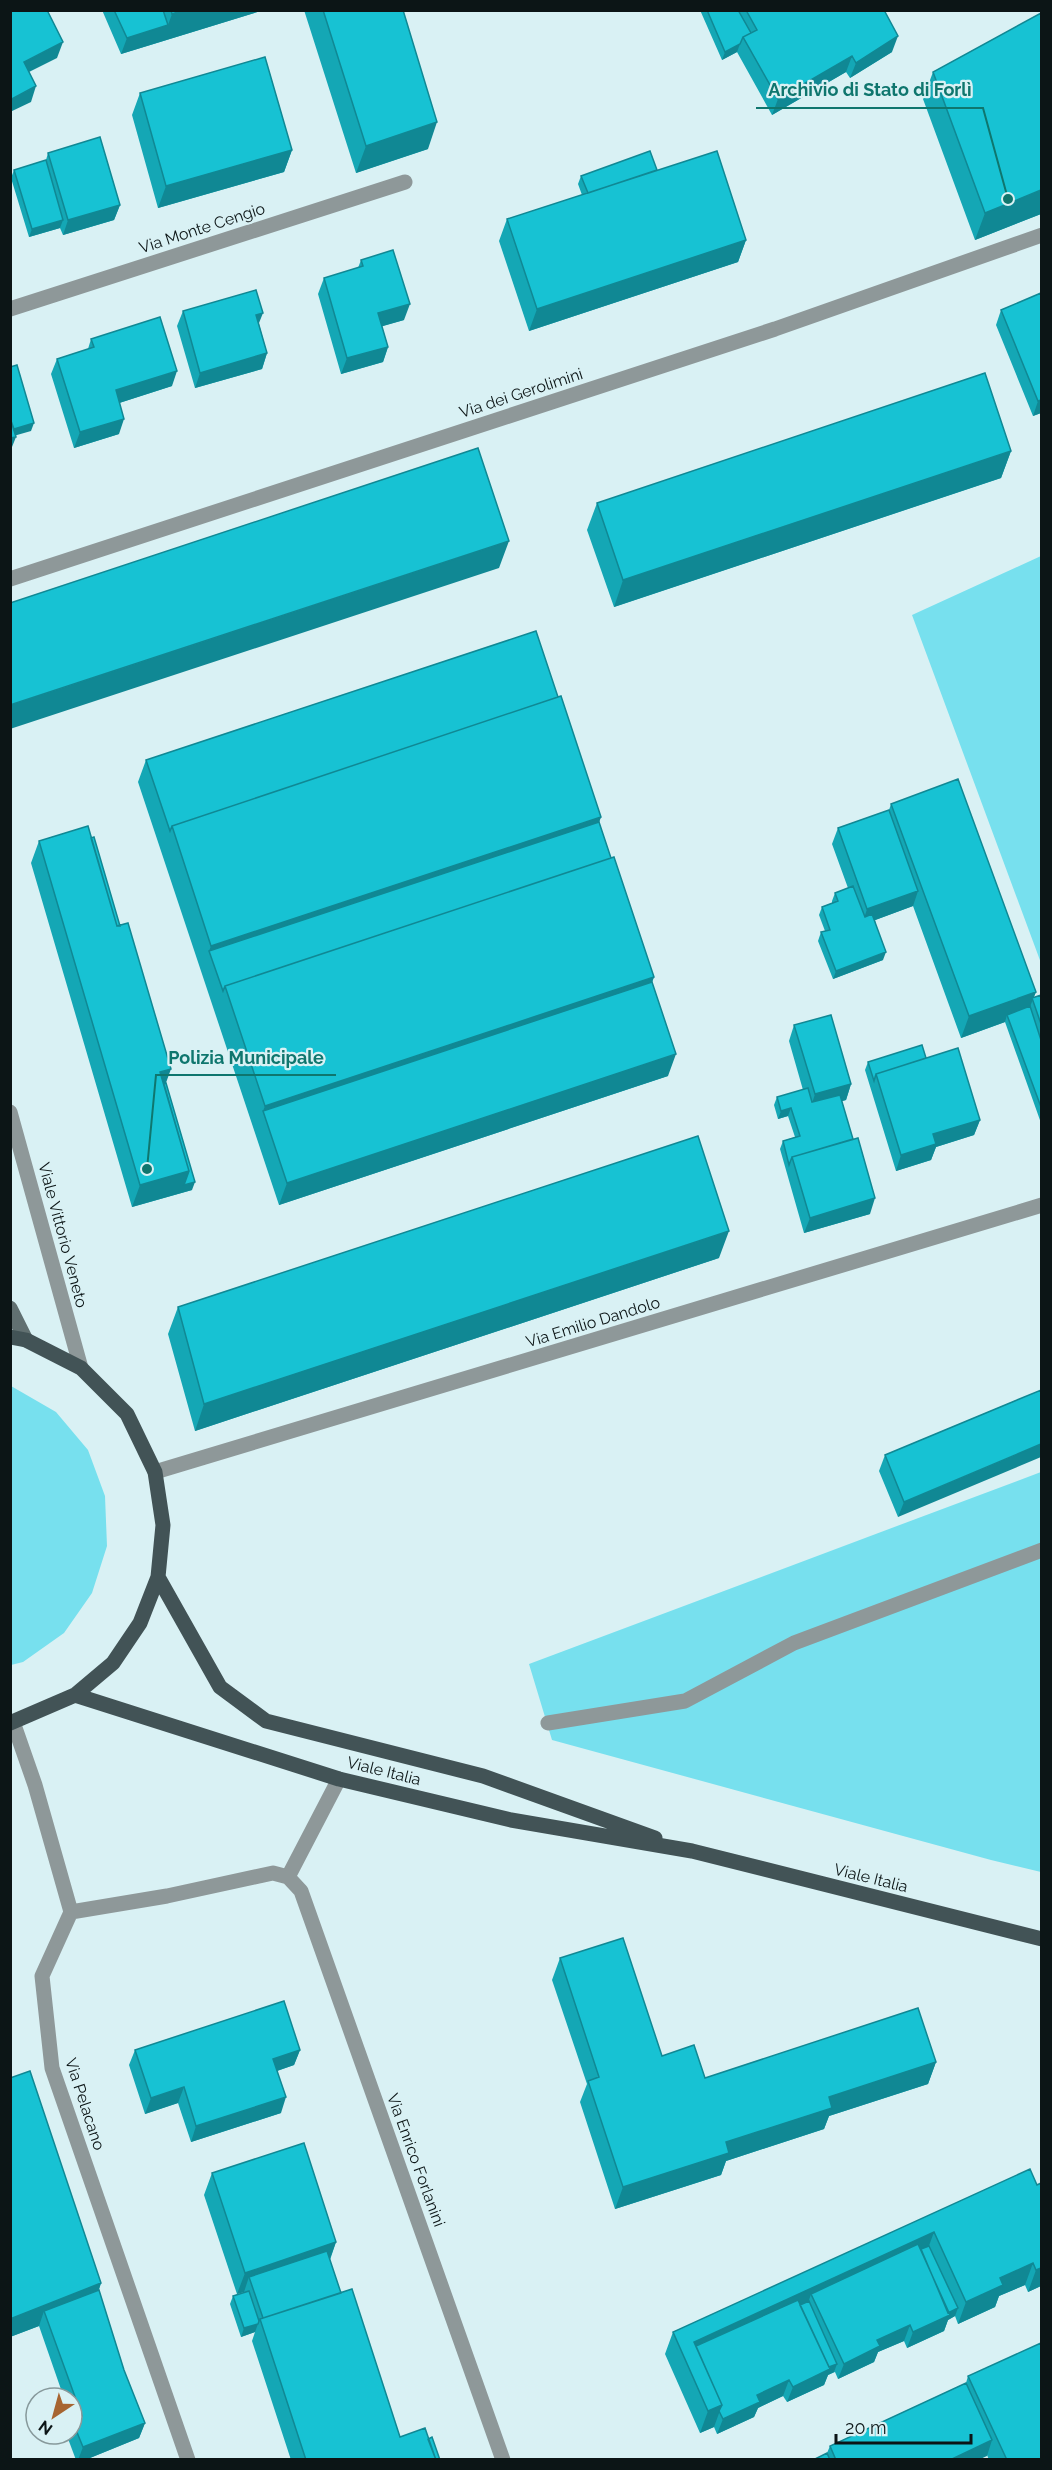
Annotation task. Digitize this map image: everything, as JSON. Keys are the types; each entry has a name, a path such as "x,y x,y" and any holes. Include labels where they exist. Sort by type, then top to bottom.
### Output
{"main road":[{"path":"10,1308 18,1339 81,1368 127,1414 155,1472 163,1525 158,1577 140,1623 113,1663 75,1695 12,1722"},
{"name":"Viale Italia","path":"158,1577 220,1687 266,1721 483,1776 692,1851"},
{"name":"Viale Italia","path":"75,1695 339,1779 511,1820 692,1851 1041,1939"}],"street":[{"name":"Via Monte Cengio","path":"10,309 405,182"},
{"name":"Via dei Gerolimini","path":"10,579 775,329 1041,235"},
{"name":"Viale Vittorio Veneto","path":"10,1112 81,1368"},
{"name":"Via Emilio Dandolo","path":"155,1472 1041,1205"},
{"path":"548,1723 685,1701 794,1643 1041,1550"},
{"path":"12,1722 35,1785 71,1912 167,1896 273,1873 288,1877 339,1779"},
{"name":"Via Enrico Forlanini","path":"288,1877 302,1891 503,2460"},
{"name":"Via Pelacano","path":"71,1912 42,1976 52,2068 188,2460"}],"shaded area":[{"path":"1041,556 1041,963 912,615"},
{"path":"11,1386 56,1412 88,1450 105,1496 107,1546 92,1593 64,1633 23,1662 11,1665"},
{"path":"1041,1472 1041,1872 552,1740 529,1664"}],"building":[{"path":"10,10 47,10 63,42 24,62 36,86 10,100"},
{"path":"114,10 163,10 168,25 127,38"},
{"path":"171,10 183,10 172,14"},
{"path":"323,10 403,10 437,122 366,146"},
{"path":"707,10 738,10 751,33 743,37 740,44 725,52"},
{"path":"746,10 884,10 898,36 856,63 852,56 778,99 743,37 757,30"},
{"path":"1041,13 1041,190 985,213 933,72"},
{"path":"265,57 292,150 166,186 140,93"},
{"path":"100,137 120,205 68,220 48,153"},
{"path":"650,151 657,170 588,193 581,176"},
{"path":"717,151 746,240 537,309 507,219"},
{"path":"46,160 63,220 32,229 14,170"},
{"path":"393,250 410,304 378,313 388,347 347,358 324,278 363,266 361,260"},
{"path":"256,290 263,313 256,315 267,353 200,373 183,311"},
{"path":"1041,293 1041,400 1038,401 1001,310"},
{"path":"160,317 177,371 116,390 124,419 80,432 57,359 94,347 91,339"},
{"path":"17,365 34,423 14,429 10,418 10,367"},
{"path":"985,373 1011,451 623,580 597,503"},
{"path":"10,418 16,437 10,438"},
{"path":"478,448 509,541 10,705 10,603"},
{"path":"536,631 558,697 172,826 170,831 146,760"},
{"path":"561,696 601,817 211,946 172,826"},
{"path":"958,779 1036,992 969,1016 891,804"},
{"path":"889,810 918,891 867,909 838,828"},
{"path":"599,822 611,858 225,986 223,991 209,951"},
{"path":"88,826 117,926 128,923 171,1069 160,1072 189,1171 140,1185 39,841"},
{"path":"94,837 120,926 117,926 91,838"},
{"path":"614,857 654,977 265,1106 225,986"},
{"path":"853,886 865,917 872,914 886,952 836,971 821,932 830,930 822,907 838,901 835,893"},
{"path":"652,982 676,1054 287,1183 263,1111"},
{"path":"1041,995 1041,1024 1032,998"},
{"path":"1030,1006 1041,1040 1041,1107 1007,1015"},
{"path":"831,1015 851,1084 815,1094 794,1025"},
{"path":"922,1045 926,1058 876,1074 874,1081 868,1062"},
{"path":"958,1048 980,1120 933,1134 936,1144 901,1155 876,1074"},
{"path":"166,1083 195,1182 184,1185 189,1171 164,1084"},
{"path":"808,1088 812,1102 840,1095 853,1139 792,1157 789,1165 783,1141 800,1136 791,1108 781,1111 777,1097"},
{"path":"698,1136 729,1231 204,1404 178,1307"},
{"path":"858,1138 875,1198 810,1218 792,1157"},
{"path":"1041,1390 1041,1444 904,1502 885,1455"},
{"path":"623,1938 662,2056 694,2045 705,2078 918,2008 936,2062 829,2097 832,2108 726,2142 729,2153 623,2187 588,2081 599,2077 560,1958"},
{"path":"284,2001 300,2050 273,2059 286,2097 196,2126 184,2087 151,2098 135,2050"},
{"path":"30,2071 101,2283 10,2319 10,2078"},
{"path":"304,2143 336,2242 245,2273 212,2173"},
{"path":"1030,2169 1037,2185 1041,2183 1041,2268 1036,2270 1033,2263 1000,2278 1003,2285 966,2302 934,2232 694,2342 722,2405 708,2411 673,2332"},
{"path":"918,2244 950,2315 913,2332 910,2325 877,2340 880,2346 844,2364 811,2294"},
{"path":"929,2246 958,2308 948,2313 921,2249"},
{"path":"327,2251 341,2293 263,2318 249,2277"},
{"path":"352,2289 400,2437 425,2428 436,2460 306,2460 260,2319"},
{"path":"99,2290 124,2370 145,2423 83,2447 84,2386 71,2386 44,2311"},
{"path":"249,2291 259,2321 258,2324 244,2328 233,2296"},
{"path":"798,2300 830,2369 793,2387 789,2380 757,2395 760,2402 723,2419 719,2411 722,2405 696,2346"},
{"path":"809,2301 837,2364 829,2367 800,2305"},
{"path":"1041,2343 1041,2459 1007,2460 968,2376"},
{"path":"966,2383 992,2440 950,2460 836,2460 830,2446"},
{"path":"432,2437 440,2460 436,2460 428,2439"},
{"path":"827,2453 830,2460 813,2460"}],"place":[{"name":"Archivio di Stato di Forlì","path":"1008,199"},
{"name":"Polizia Municipale","path":"147,1169"}]}
